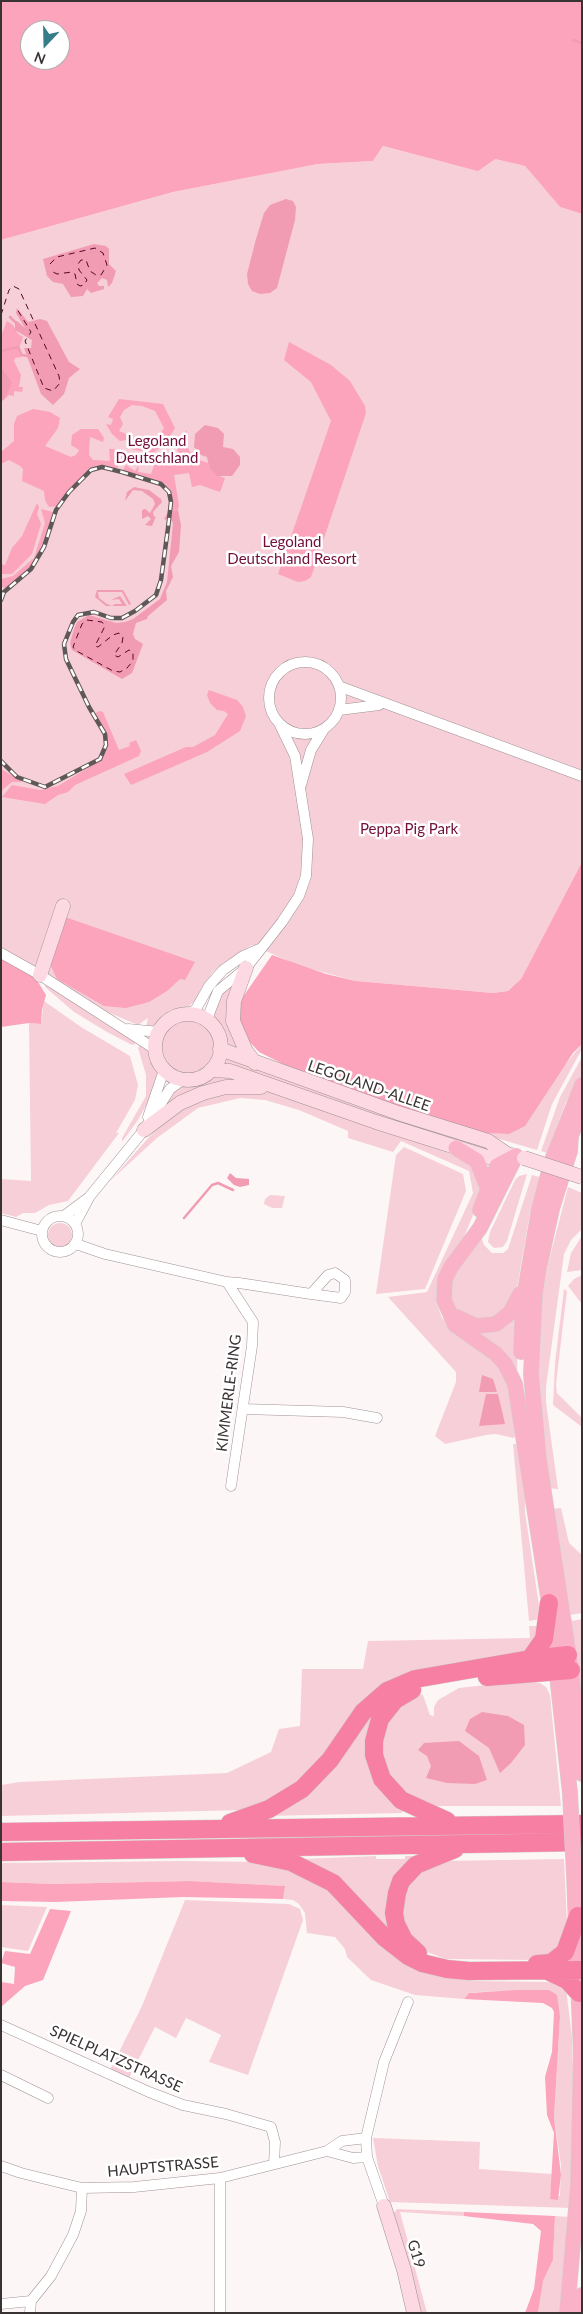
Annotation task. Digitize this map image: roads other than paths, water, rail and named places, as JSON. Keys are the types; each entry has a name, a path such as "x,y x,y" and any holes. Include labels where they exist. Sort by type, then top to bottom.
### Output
{"highway":[{"path":"530,1659 544,1638 549,1603"},
{"path":"213,1829 269,1809 302,1789 330,1760 363,1712 387,1691 415,1679 530,1659 563,1663"},
{"path":"457,1825 431,1816 401,1800 382,1779 374,1755 374,1741 380,1718 395,1700 418,1688 563,1663"},
{"path":"1,1832 582,1824"},
{"path":"1,1852 582,1842"},
{"path":"469,1844 422,1862 407,1873 401,1881 394,1903 396,1924 404,1940 418,1954 440,1962 551,1963 565,1952 578,1916"},
{"path":"223,1848 292,1862 332,1883 345,1894 385,1938 402,1952 422,1963 447,1969 469,1971 580,1970"},
{"path":"548,1970 567,1980 579,1993"}],"main road":[{"path":"521,1417 523,1303 537,1216 552,1160 582,1085"},
{"path":"570,1151 571,1136 582,1107"},
{"path":"582,1128 570,1151 552,1209 539,1268 535,1293 531,1374 532,1406 563,1663 582,1774"},
{"path":"456,1148 477,1160 488,1189"},
{"path":"471,1238 497,1166 516,1156"},
{"path":"516,1156 480,1228 471,1238 445,1279 443,1292 446,1308 455,1324 496,1354 506,1364 516,1384 549,1603 563,1663 574,1874 578,1916 581,2056 578,2185 567,2313"},
{"path":"446,1308 459,1319 476,1326 496,1324 504,1320 516,1305 522,1282 527,1272"},
{"path":"580,2313 582,2295"}],"street":[{"path":"209,1022 210,1008 218,990 246,968 262,948 290,911 299,896 306,876 308,840 295,756 280,725 269,708 268,697 272,682 282,669 291,664 313,663 331,673 341,687 388,706 582,776"},
{"path":"280,725 290,732 302,734 313,734 324,729 331,724 339,710 341,687"},
{"path":"339,710 370,705 388,706"},
{"path":"300,790 311,750 324,729"},
{"path":"40,975 64,906"},
{"path":"75,1224 90,1196 144,1130 170,1089 182,1080 164,1070 157,1060 155,1049 159,1032 168,1021 189,1014 196,1009 209,986 223,970 243,956 262,948"},
{"path":"1,953 40,975 155,1049"},
{"path":"246,968 234,1001 233,1021 246,1051 255,1063"},
{"path":"189,1014 209,1022 216,1030 220,1049 218,1061 211,1070"},
{"path":"123,1029 159,1032"},
{"name":"LEGOLAND-ALLEE","path":"220,1049 448,1130 488,1142 516,1156"},
{"path":"144,1130 164,1070"},
{"name":"LEGOLAND-ALLEE","path":"182,1080 203,1076 211,1070 230,1071 456,1148 493,1158 516,1156"},
{"path":"144,1130 180,1103 203,1093 226,1087 250,1085 290,1090"},
{"path":"516,1156 582,1177"},
{"path":"64,1216 75,1224 78,1234 76,1244 67,1251 55,1252 45,1246 42,1231 44,1225 52,1218 64,1216 90,1196"},
{"path":"1,1220 42,1231"},
{"path":"76,1244 105,1254 228,1282 311,1294"},
{"name":"KIMMERLE-RING","path":"228,1282 253,1322 252,1346 232,1486"},
{"path":"242,1409 342,1412 377,1418"},
{"path":"384,2206 368,2157 366,2138 384,2062 408,2002"},
{"name":"SPIELPLATZSTRASSE","path":"1,2025 149,2092 183,2105 226,2114 271,2127 275,2142 274,2164"},
{"path":"1,2075 48,2098"},
{"name":"HAUPTSTRASSE","path":"1,2166 21,2173 82,2188 134,2187 220,2178 327,2151 342,2141 366,2138"},
{"name":"HAUPTSTRASSE","path":"327,2151 353,2158 368,2157"},
{"path":"220,2178 220,2313"},
{"path":"30,2313 31,2301 51,2276 73,2235 81,2211 82,2188"},
{"name":"G19","path":"384,2206 404,2270 414,2313"},
{"path":"1,2304 31,2301"}],"waterway":[{"path":"573,40 582,43"},
{"path":"10,317 15,322"},
{"path":"1,351 18,347 22,355 28,356"},
{"path":"1,375 7,383 1,396"},
{"path":"184,1218 212,1185 218,1183 233,1190"}],"railway":[{"path":"1,600 4,592 31,569 44,547 56,510 69,492 91,470 102,467 122,472 161,484 169,492 171,502 168,528 161,580 156,595 122,618 111,618 94,612 78,615 64,644 66,659 89,707 105,734 106,745 100,759 45,787 17,777 1,761"}],"park label":[{"name":"Legoland Deutschland","path":"157,450"},
{"name":"Legoland Deutschland Resort","path":"292,550"},
{"name":"Peppa Pig Park","path":"409,829"}]}
